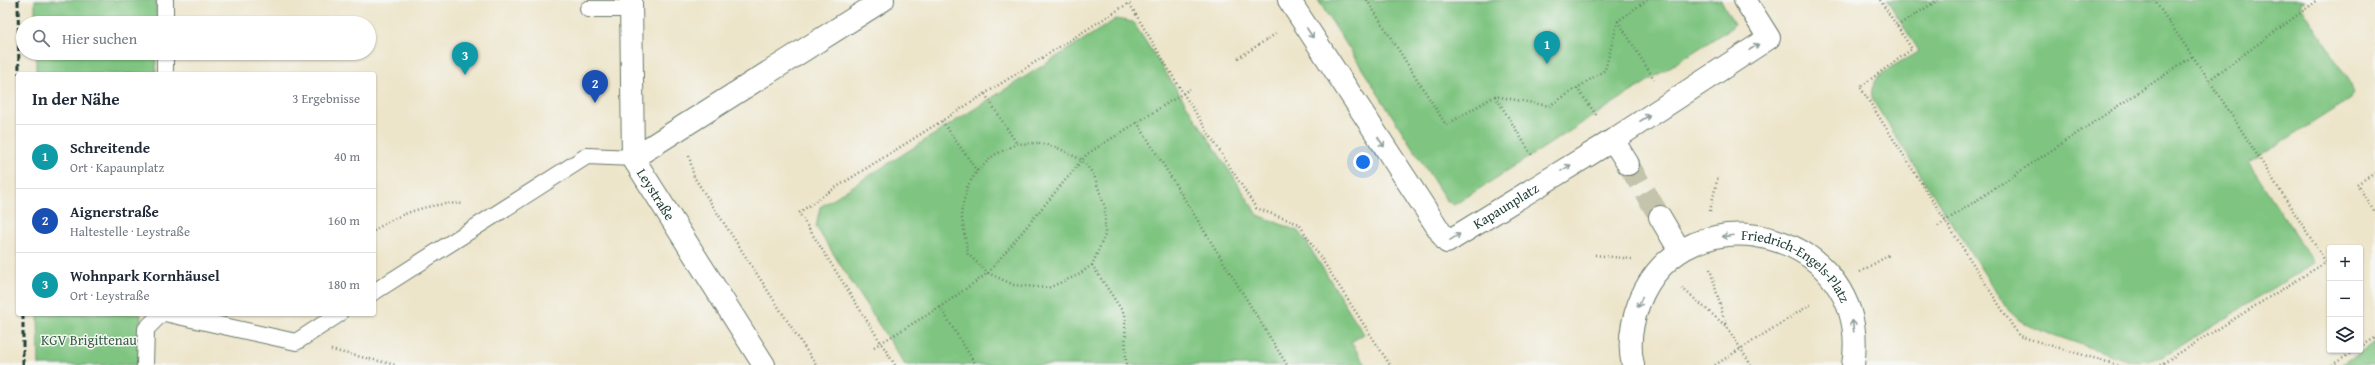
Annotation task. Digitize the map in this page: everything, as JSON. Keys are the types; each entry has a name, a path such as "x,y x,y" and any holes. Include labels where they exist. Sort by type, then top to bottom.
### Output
{"street":[{"path":"633,158 883,0"},
{"name":"Kapaunplatz","path":"1289,0 1447,242 1613,140 1769,38 1746,0"},
{"name":"Leystraße","path":"631,4 633,158 764,365"},
{"path":"1613,140 1628,164"},
{"path":"1660,216 1680,251"},
{"name":"Friedrich-Engels-Platz","path":"1633,365 1630,355 1633,317 1646,284 1659,267 1680,251 1712,238 1748,233 1794,246 1824,267 1839,286 1850,308 1855,339 1853,365"}],"lane":[{"path":"165,0 165,16"},
{"path":"588,9 631,4"},
{"path":"165,60 165,72"},
{"path":"376,291 587,156 633,158"},
{"path":"145,365 146,329 159,316"},
{"path":"179,316 296,342 336,316"}],"path":[{"path":"1367,0 1446,126 1495,96 1548,106 1577,88 1605,70 1618,21 1647,0"},
{"path":"1880,0 1912,49 1860,87 2019,336 2117,365"},
{"path":"1897,26 1938,0"},
{"path":"2154,0 2209,80 2326,262 2160,365"},
{"path":"2209,80 2318,0"},
{"path":"895,365 799,213 824,195 1129,3 1182,93 1256,208 1299,224 1390,365"},
{"path":"1618,21 1643,61"},
{"path":"1938,226 2193,56"},
{"path":"1577,88 1613,140"},
{"path":"874,347 940,307 988,273 1087,154 1190,89"},
{"path":"985,94 1017,144"},
{"path":"1495,96 1521,138"},
{"path":"942,121 977,171"},
{"path":"1137,122 1287,365"},
{"path":"682,127 694,177 816,365"},
{"path":"1039,143 1058,148 1082,160 1094,175 1105,208 1105,234 1092,264 1078,275 1048,288 1014,285 988,273 968,254 963,235 961,213 967,187 977,171 994,156 1017,144 1039,143"},
{"path":"2375,173 2357,184 2375,214"},
{"path":"376,230 408,212 454,203 504,209"},
{"path":"1595,255 1632,258 1659,267 1727,327 1752,365"},
{"path":"1715,365 1889,255"},
{"path":"1092,264 1125,315 1126,365"},
{"path":"940,307 976,365"},
{"path":"2363,345 2375,338"},
{"path":"296,342 396,365"},
{"path":"2332,365 2351,353"}],"green space":[{"path":"35,0 156,0 156,16 35,16"},
{"path":"1318,0 1721,0 1734,24 1731,28 1454,205 1446,200"},
{"path":"1887,0 2305,0 2300,4 2351,85 2353,92 2350,99 2249,163 2314,263 2163,357 2141,362 2129,361 2036,329 2019,320 2007,309 1873,101 1872,92 1874,84 1879,77 1894,65 1919,51"},
{"path":"1116,19 1133,22 1258,215 1300,232 1364,334 1351,342 1366,365 905,365 816,227 820,207"},
{"path":"36,60 156,60 156,72 36,72"},
{"name":"KGV Brigittenau","path":"38,316 141,316 139,365 39,365"},
{"path":"2375,343 2375,365 2341,365 2360,353 2363,353 2363,351"}],"tunnel":[{"path":"1628,164 1660,217"}],"railway":[{"path":"18,0 18,16"},
{"path":"19,60 19,72"},
{"path":"23,316 23,365"}],"place":[{"name":"Schreitende","path":"1547,64"},
{"name":"Wohnpark Kornhäusel","path":"465,75"},
{"name":"Aignerstraße","path":"595,103"}]}
